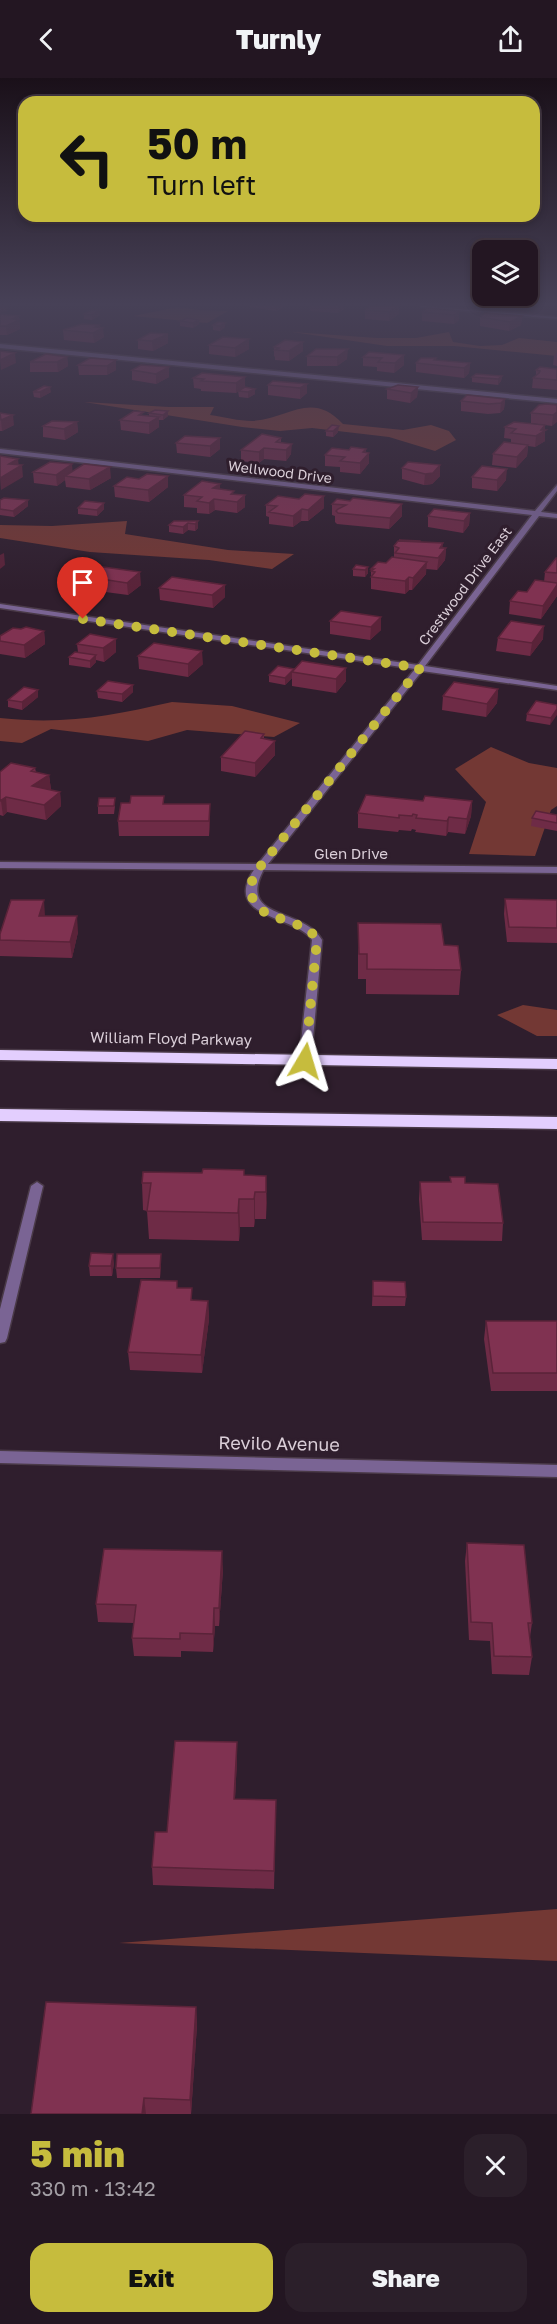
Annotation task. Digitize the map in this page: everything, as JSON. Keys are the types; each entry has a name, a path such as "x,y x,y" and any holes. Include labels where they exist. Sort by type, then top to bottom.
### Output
{"highway":[{"name":"William Floyd Parkway","path":"0,1055 557,1064"},
{"path":"0,1115 557,1123"}],"street":[{"name":"Wellwood Drive","path":"0,451 557,516"},
{"name":"Crestwood Drive East","path":"259,868 420,668 557,487"},
{"path":"0,606 557,688"},
{"name":"Glen Drive","path":"0,865 557,870"},
{"path":"259,868 250,885 251,896 254,900 265,913 309,929 317,940 305,1061"},
{"path":"0,1338 37,1186"},
{"name":"Revilo Avenue","path":"0,1457 557,1471"}],"shaded area":[{"path":"84,402 214,407 210,415 252,421 299,409 320,409 331,414 343,424 403,430 431,425 449,431 456,440 435,451 389,437 312,428 280,431 242,427"},
{"path":"127,521 125,534 228,550 294,554 272,569 209,560 90,552 0,538 0,525 52,526"},
{"path":"172,702 232,706 300,723 274,737 187,730 148,741 51,729 22,743 0,741 0,718 67,720"},
{"path":"491,747 529,763 557,768 557,806 551,810 535,856 469,854 486,802 455,769"},
{"path":"523,1005 557,1010 557,1036 537,1036 497,1015"},
{"path":"557,1909 557,1961 119,1943"}],"building":[{"path":"461,401 503,401 489,404"},
{"path":"539,405 557,405 557,412 553,415 531,413"},
{"path":"155,410 168,411 163,415 149,413"},
{"path":"134,411 144,412 139,415 159,417 149,423 120,420"},
{"path":"0,413 13,415 1,420"},
{"path":"52,421 77,422 64,429 43,426"},
{"path":"514,422 545,425 541,430 546,430 536,436 511,433 516,429 505,427"},
{"path":"332,425 339,426 333,431 326,431"},
{"path":"262,434 281,438 276,442 292,444 286,450 264,448 259,452 241,450"},
{"path":"185,436 220,438 210,446 176,443"},
{"path":"504,442 528,445 517,457 493,454"},
{"path":"351,447 366,449 363,452 369,453 360,463 340,461 345,457 325,455 332,448 349,450"},
{"path":"0,456 18,459 9,464 22,465 0,478"},
{"path":"50,462 72,464 56,475 33,472"},
{"path":"408,462 440,465 433,473 425,474 402,468"},
{"path":"84,464 110,467 89,479 65,476"},
{"path":"482,466 507,469 497,480 472,477"},
{"path":"147,474 168,476 148,490 114,486 127,477 139,479"},
{"path":"202,481 220,484 213,488 234,491 231,494 245,495 237,502 214,499 209,503 197,501 202,497 184,495"},
{"path":"305,494 324,496 308,510 302,509 293,516 269,512 277,506 266,505 278,496 299,499"},
{"path":"4,498 28,500 13,511 0,509 0,500"},
{"path":"353,498 402,504 390,518 338,513 336,511 338,509 346,505 332,504 337,499 350,501"},
{"path":"85,501 104,503 97,510 78,508"},
{"path":"434,509 470,513 464,521 428,516"},
{"path":"174,521 198,521 195,524 188,523 183,527 169,525"},
{"path":"398,541 443,543 440,548 446,548 438,558 395,553 399,548 394,546"},
{"path":"392,557 427,562 413,578 409,577 405,581 371,577 375,572 371,569 378,562 386,563"},
{"path":"556,558 557,573 545,572"},
{"path":"356,565 368,567 365,570 353,569"},
{"path":"96,566 140,572 127,583 82,576"},
{"path":"172,577 225,585 212,595 159,588"},
{"path":"535,580 557,583 543,606 510,601 518,591 527,592"},
{"path":"341,611 381,617 371,627 330,621"},
{"path":"511,621 544,626 532,643 498,638"},
{"path":"26,627 44,631 24,645 0,641 0,636 13,628"},
{"path":"90,634 116,639 103,648 77,644"},
{"path":"154,643 202,651 188,664 138,656"},
{"path":"75,652 96,655 90,661 69,657"},
{"path":"302,661 346,668 336,679 292,672"},
{"path":"278,666 294,669 285,678 269,675"},
{"path":"108,681 133,685 122,694 97,691"},
{"path":"454,682 498,689 487,704 443,696"},
{"path":"24,687 38,690 22,702 8,700"},
{"path":"536,701 557,705 551,718 527,714"},
{"path":"245,731 264,734 261,738 275,741 255,763 221,757"},
{"path":"11,763 35,768 31,771 49,775 32,786 60,792 44,805 6,797 0,801 0,772"},
{"path":"366,795 423,801 425,796 472,801 467,819 449,817 447,821 416,818 417,815 413,814 412,816 399,815 399,818 358,813"},
{"path":"131,796 164,796 163,804 210,804 209,821 118,821 121,803 130,803"},
{"path":"99,798 115,798 114,806 98,806"},
{"path":"536,811 557,815 557,823 532,818"},
{"path":"505,899 557,900 557,928 509,927"},
{"path":"11,900 44,900 39,916 77,916 70,942 0,940"},
{"path":"358,923 441,924 444,945 458,946 461,970 367,969 367,954 359,954"},
{"path":"203,1169 244,1170 244,1175 266,1176 266,1192 255,1192 254,1199 239,1199 238,1213 147,1211 151,1183 142,1183 143,1172 202,1173"},
{"path":"450,1177 465,1177 465,1183 498,1184 503,1223 423,1222 420,1182 451,1182"},
{"path":"91,1253 113,1254 111,1266 89,1266"},
{"path":"117,1254 161,1254 160,1268 116,1268"},
{"path":"141,1280 177,1281 177,1288 192,1288 191,1300 208,1301 201,1355 128,1352"},
{"path":"373,1281 405,1282 406,1297 373,1296"},
{"path":"486,1321 557,1321 557,1373 493,1373"},
{"path":"467,1543 524,1545 532,1623 528,1623 532,1657 494,1656 492,1623 471,1622"},
{"path":"104,1549 222,1551 219,1608 214,1608 213,1634 180,1633 180,1639 132,1638 136,1605 96,1604"},
{"path":"175,1741 237,1742 234,1799 276,1800 274,1871 152,1867 155,1832 167,1832"},
{"path":"46,2002 196,2007 190,2100 144,2098 142,2114 31,2114"}],"route":[{"path":"83,619 420,668 259,868 250,885 251,896 265,913 309,929 317,940 305,1061"}]}
